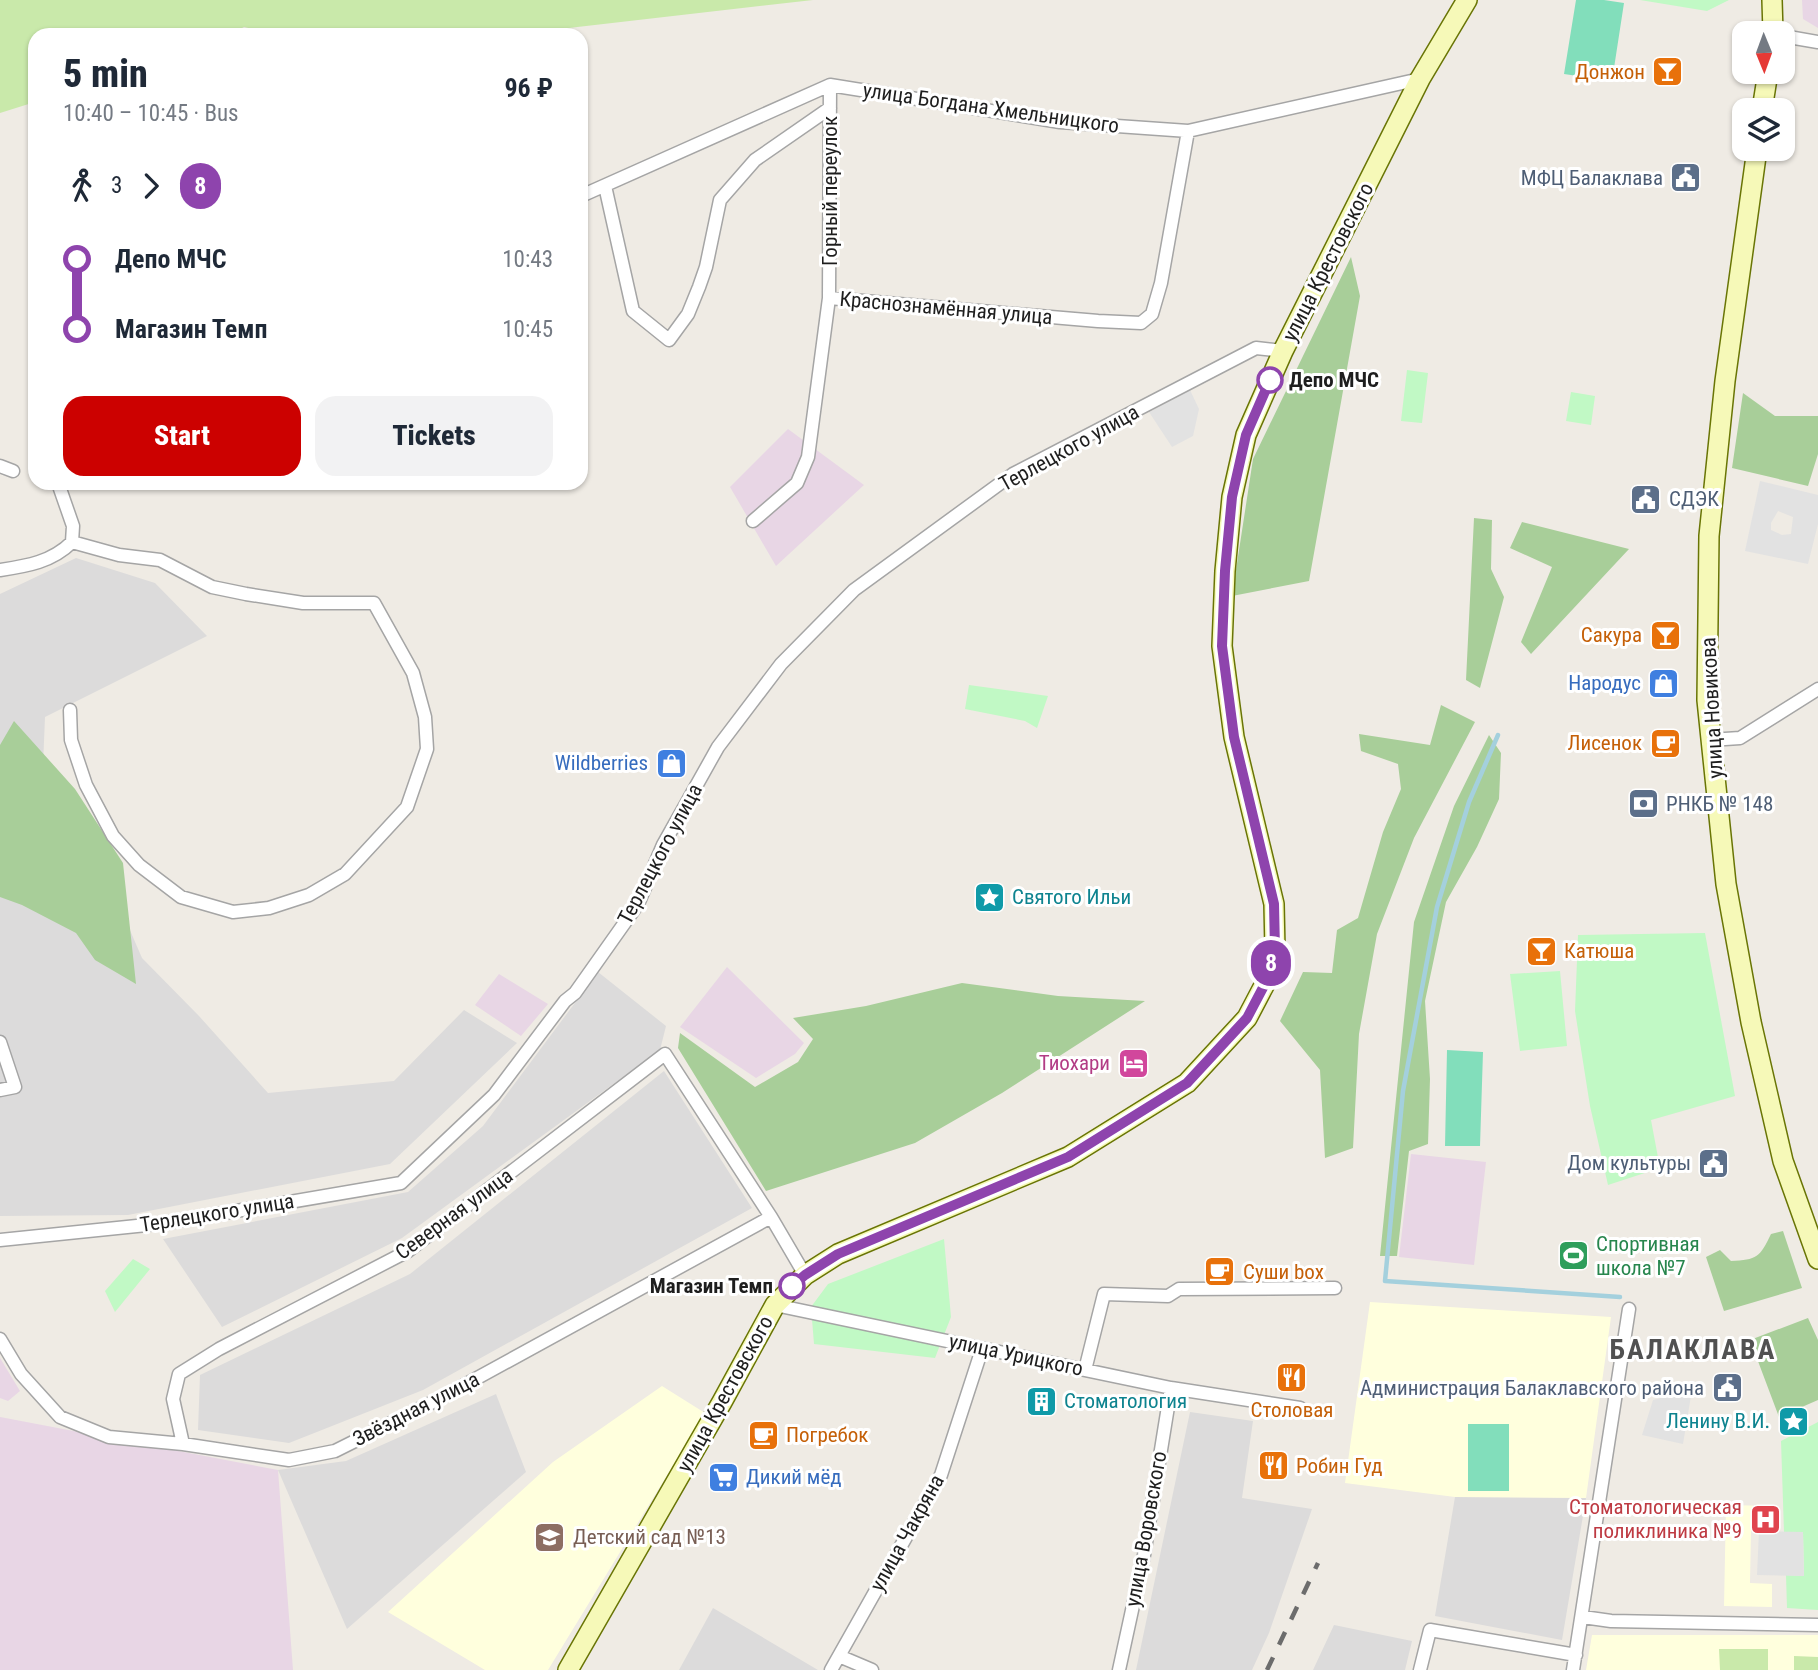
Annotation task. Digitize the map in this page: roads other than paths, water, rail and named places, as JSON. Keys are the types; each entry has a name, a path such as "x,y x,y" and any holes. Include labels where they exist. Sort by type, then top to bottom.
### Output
{"main road":[{"name":"улица Крестовского","path":"568,1670 775,1305 805,1275 838,1254 1068,1157 1187,1083 1247,1018 1268,978 1275,950 1274,904 1234,737 1222,646 1232,497 1246,435 1283,351 1420,79 1466,0"},
{"path":"1772,0 1773,21"},
{"name":"улица Новикова","path":"1755,161 1725,381 1709,536 1707,700 1726,884 1751,1022 1783,1161 1818,1259"}],"street":[{"path":"1796,38 1818,42"},
{"name":"улица Богдана Хмельницкого","path":"830,85 1060,122 1188,131 1420,79"},
{"path":"588,193 830,85"},
{"name":"Горный переулок","path":"829,298 830,85"},
{"path":"605,186 633,311 669,340 688,314 699,287 706,267 720,200 755,160 830,107"},
{"name":"Краснознамённая улица","path":"753,521 797,483 808,457 829,298 1141,323 1152,314 1161,283 1188,131"},
{"name":"Терлецкого улица","path":"0,1240 166,1223 401,1183 494,1095 565,1001 575,993 638,904 663,845 718,747 781,664 854,590 1013,474 1256,348 1283,351"},
{"path":"0,466 13,471"},
{"path":"0,570 24,566 59,554 72,542 73,526 60,490"},
{"path":"70,710 71,740 86,785 113,836 139,865 181,897 233,912 270,908 309,895 345,874 407,807 427,749 425,717 413,673 374,603 303,603 246,594 212,587 160,560 119,555 72,542"},
{"path":"1710,740 1740,738 1818,689"},
{"path":"0,1042 15,1087 0,1090"},
{"name":"Северная улица","path":"183,1444 173,1399 179,1374 219,1349 408,1251 665,1054 771,1217"},
{"path":"771,1217 805,1275"},
{"name":"Звёздная улица","path":"0,1339 21,1374 60,1418 108,1437 183,1444 289,1460 335,1451 437,1400 771,1217"},
{"path":"1086,1370 1104,1294 1168,1296 1179,1289 1335,1288"},
{"name":"улица Урицкого","path":"775,1305 1171,1388 1300,1408"},
{"path":"1573,1670 1629,1309"},
{"name":"улица Чакряна","path":"831,1670 941,1475 982,1349"},
{"name":"улица Воровского","path":"1119,1670 1144,1555 1171,1388"},
{"path":"1583,1617 1611,1621 1818,1625"},
{"path":"1420,1670 1430,1630 1576,1655"},
{"path":"839,1656 872,1670"}],"waterway":[{"path":"1498,735 1469,802 1437,907 1403,1091 1385,1281 1620,1297"}],"railway":[{"path":"1267,1670 1318,1563"}],"place":[{"name":"Донжон","path":"1668,72"},
{"name":"МФЦ Балаклава","path":"1686,178"},
{"name":"Депо МЧС","path":"1270,380"},
{"name":"СДЭК","path":"1646,499"},
{"name":"Сакура","path":"1665,635"},
{"name":"Народус","path":"1664,683"},
{"name":"Лисенок","path":"1665,743"},
{"name":"Wildberries","path":"671,763"},
{"name":"РНКБ № 148","path":"1643,804"},
{"name":"Святого Ильи","path":"989,897"},
{"name":"Катюша","path":"1541,951"},
{"name":"Тиохари","path":"1133,1063"},
{"name":"Дом культуры","path":"1714,1163"},
{"name":"Спортивная школа №7","path":"1573,1256"},
{"name":"Суши box","path":"1220,1272"},
{"name":"Магазин Темп","path":"792,1286"},
{"name":"Столовая","path":"1292,1378"},
{"name":"Администрация Балаклавского района","path":"1727,1388"},
{"name":"Стоматология","path":"1041,1401"},
{"name":"Ленину В.И.","path":"1793,1421"},
{"name":"Погребок","path":"763,1435"},
{"name":"Робин Гуд","path":"1273,1466"},
{"name":"Дикий мёд","path":"723,1477"},
{"name":"Стоматологическая поликлиника №9","path":"1765,1519"},
{"name":"Детский сад №13","path":"550,1537"}],"district":[{"name":"БАЛАКЛАВА","path":"1693,1349"}]}
